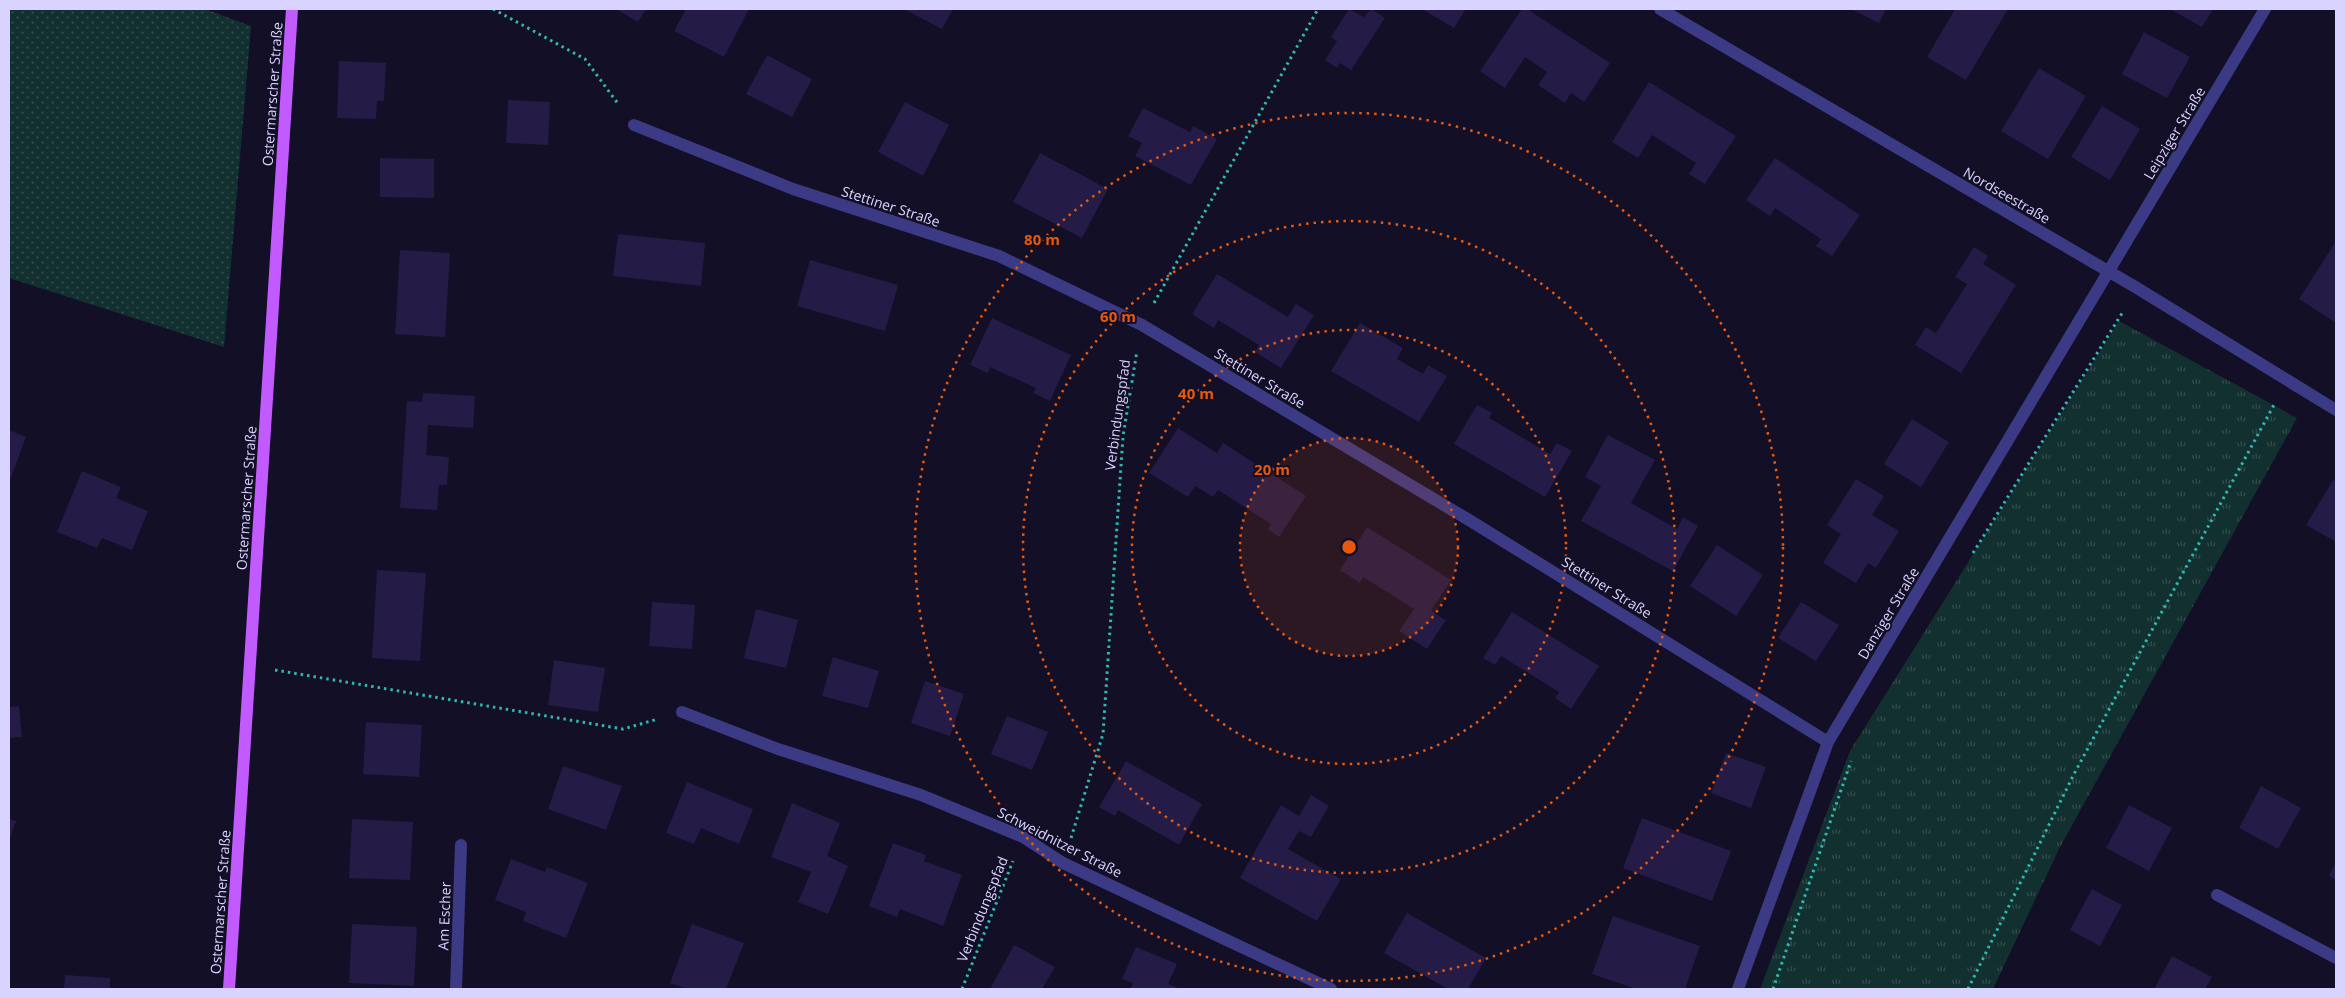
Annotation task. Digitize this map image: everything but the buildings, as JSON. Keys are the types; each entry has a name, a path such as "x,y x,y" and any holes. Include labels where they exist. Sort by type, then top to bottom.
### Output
{"main road":[{"name":"Ostermarscher Straße","path":"230,989 292,9"}],"street":[{"name":"Nordseestraße","path":"1660,9 2137,288 2336,410"},
{"name":"Leipziger Straße","path":"2109,272 2266,9"},
{"name":"Stettiner Straße","path":"634,125 793,189 999,256 1142,325 1469,520 1828,742"},
{"name":"Danziger Straße","path":"1738,989 1828,742 2109,272"},
{"name":"Schweidnitzer Straße","path":"682,712 778,749 921,795 1023,837 1064,863 1331,989"},
{"name":"Am Escher","path":"456,989 461,845"},
{"path":"2217,895 2336,958"}],"path":[{"path":"493,9 585,60 634,125"},
{"name":"Verbindungspfad","path":"1064,863 1103,734 1123,436 1142,325 1318,9"},
{"path":"1970,558 2137,288"},
{"path":"1968,989 2074,774 2288,380"},
{"path":"276,670 623,729 682,712"},
{"path":"1773,989 1853,754"},
{"name":"Verbindungspfad","path":"962,989 1023,837"}],"green space":[{"path":"9,9 205,9 251,26 224,347 9,278"},
{"path":"2119,321 2297,418 2059,849 1993,989 1760,989 1850,751"}]}
